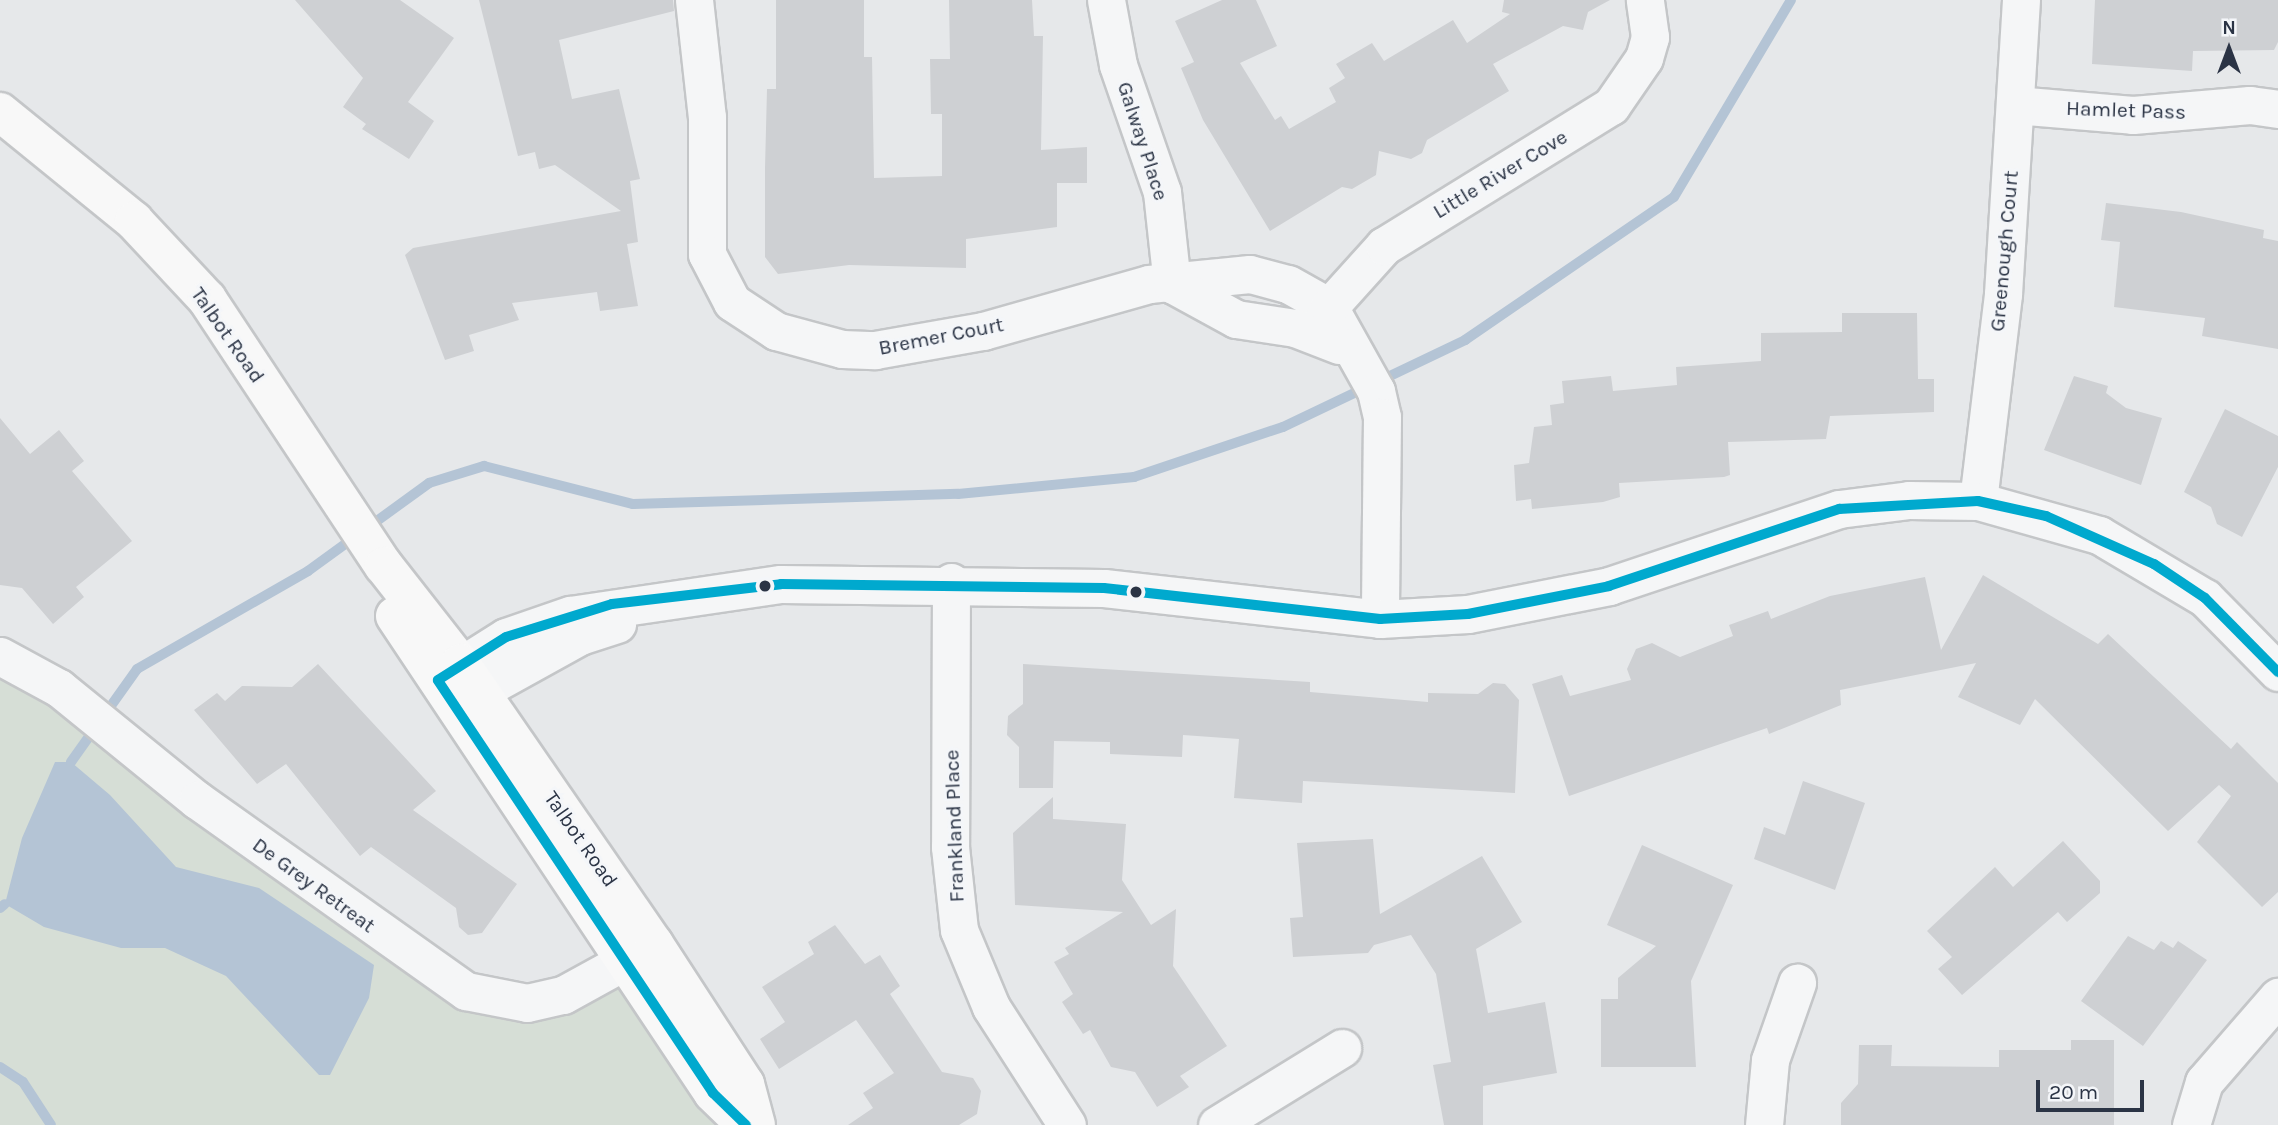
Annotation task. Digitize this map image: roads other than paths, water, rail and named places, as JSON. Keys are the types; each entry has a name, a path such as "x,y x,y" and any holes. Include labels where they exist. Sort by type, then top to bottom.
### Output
{"main road":[{"name":"Talbot Road","path":"0,112 134,221 207,299 384,566 395,616 458,685 640,953 745,1084 756,1125"},
{"name":"Talbot Road","path":"640,953 713,1093 746,1125"}],"street":[{"name":"Bremer Court","path":"694,0 707,117 707,254 718,282 752,319 807,340 874,350 983,331 1119,290 1250,274 1288,284 1361,356 1382,417 1380,619"},
{"name":"Galway Place","path":"1106,0 1118,65 1162,192 1172,284"},
{"name":"Little River Cove","path":"1323,321 1384,246 1611,106 1644,58 1650,37 1645,0"},
{"name":"Greenough Court","path":"1978,501 2003,294 2021,0"},
{"name":"Hamlet Pass","path":"2015,105 2133,115 2250,105 2278,109"},
{"name":"Bremer Court","path":"1172,284 1236,319 1323,321"},
{"path":"458,685 622,622 636,603 780,584 951,582 1104,588 1380,619 1540,603 1839,509 1978,501 2046,516 2154,564 2204,598 2278,672"},
{"name":"Frankland Place","path":"951,582 950,847 959,930 991,1007 1067,1125"},
{"name":"De Grey Retreat","path":"0,656 79,704 197,800 466,991 527,1003 563,995 640,953"},
{"path":"1764,1125 1770,1060 1797,983"},
{"path":"2191,1125 2204,1083 2278,997"},
{"path":"1217,1125 1342,1048"}],"water":[{"path":"55,762 71,762 110,795 176,867 259,888 374,965 369,998 330,1075 319,1075 226,976 165,948 121,948 44,927 5,904 22,838"}],"waterway":[{"path":"71,762 137,669 308,571 429,483 484,466 633,504 958,494 1134,477 1283,427 1465,340 1674,197 1791,0"},
{"path":"0,908 5,904"},
{"path":"0,1067 23,1082 51,1125"}]}
